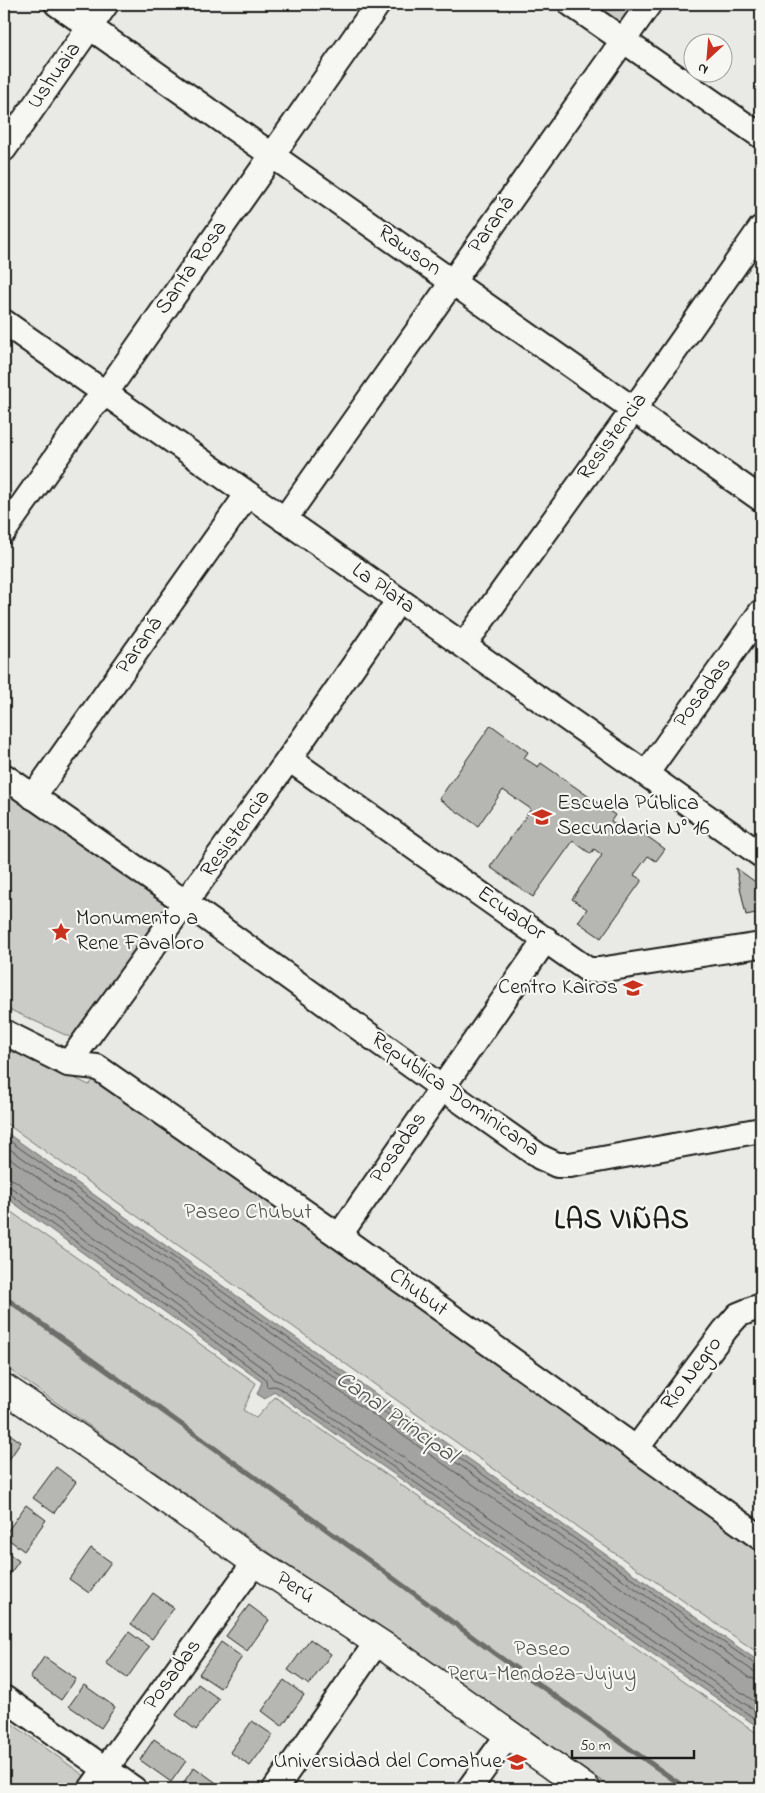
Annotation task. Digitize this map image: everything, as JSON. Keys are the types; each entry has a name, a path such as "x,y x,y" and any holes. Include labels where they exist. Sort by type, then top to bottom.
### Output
{"main road":[{"name":"Perú","path":"4,1388 118,1465 255,1562 377,1642 508,1736 586,1789"}],"street":[{"name":"Rawson","path":"57,4 761,499"},
{"name":"Ushuaia","path":"4,149 106,4"},
{"name":"Santa Rosa","path":"4,531 91,408 105,394 378,4"},
{"path":"571,4 761,136"},
{"name":"Paraná","path":"284,520 649,4"},
{"name":"Resistencia","path":"464,645 634,409 761,228"},
{"name":"La Plata","path":"4,322 247,495 464,645 761,855"},
{"name":"Paraná","path":"33,798 247,495"},
{"name":"Resistencia","path":"68,1064 289,759 399,600"},
{"name":"Posadas","path":"646,774 761,612"},
{"name":"Ecuador","path":"289,759 588,970 761,945"},
{"name":"Republica Dominicana","path":"4,776 33,798 186,902 441,1087 540,1156 557,1165 570,1165 761,1130"},
{"name":"Posadas","path":"339,1236 441,1087 546,939"},
{"path":"4,1032 68,1064"},
{"name":"Chubut","path":"68,1064 97,1067 339,1236 761,1538"},
{"name":"Río Negro","path":"636,1449 738,1315 758,1310"},
{"name":"Posadas","path":"91,1789 255,1562"},
{"path":"275,1789 377,1642"},
{"path":"4,1698 134,1789"},
{"path":"469,1789 508,1736"}],"green space":[{"path":"583,4 639,4 620,30"},
{"path":"4,788 170,903 72,1038 4,1007"},
{"name":"Paseo Chubut","path":"4,1044 89,1085 94,1079 98,1078 761,1553 761,1655 511,1481 4,1122"},
{"name":"Paseo Peru-Mendoza-Jujuy","path":"4,1207 256,1383 243,1410 256,1418 275,1397 761,1736 761,1789 613,1789 524,1728 521,1729 4,1366"},
{"path":"4,1718 86,1777 77,1789 4,1789"}],"water":[{"name":"Canal Principal","path":"4,1131 340,1369 761,1663 761,1729 274,1391 265,1399 257,1394 262,1382 4,1196"}],"building":[{"path":"491,725 528,752 524,758 538,767 541,763 615,815 611,821 626,832 631,825 665,849 656,861 648,856 634,875 642,880 601,938 578,922 587,909 572,899 602,855 594,849 591,854 573,841 533,897 490,867 531,809 503,790 478,826 439,799"},
{"path":"736,868 761,886 761,912 746,915"},
{"path":"4,1430 21,1442 4,1467"},
{"path":"56,1467 76,1482 54,1513 33,1498"},
{"path":"26,1505 46,1520 24,1551 4,1536"},
{"path":"91,1548 111,1562 89,1593 69,1579"},
{"path":"4,1550 19,1561 4,1582"},
{"path":"153,1593 174,1608 152,1639 131,1624"},
{"path":"249,1605 269,1620 247,1651 226,1636"},
{"path":"4,1628 10,1633 4,1641"},
{"path":"129,1632 149,1647 127,1678 106,1663"},
{"path":"310,1639 331,1654 309,1685 288,1670"},
{"path":"221,1642 242,1657 220,1688 199,1674"},
{"path":"44,1657 76,1679 61,1700 30,1678"},
{"path":"284,1680 304,1695 282,1726 262,1711"},
{"path":"198,1684 219,1699 196,1730 176,1715"},
{"path":"84,1685 115,1707 101,1728 69,1706"},
{"path":"252,1721 273,1735 250,1766 230,1752"},
{"path":"154,1739 186,1761 171,1782 140,1760"},
{"path":"194,1767 225,1789 181,1789"}],"waterway":[{"path":"4,1297 427,1603"},
{"path":"431,1606 494,1653 687,1789"}],"place":[{"name":"Escuela Pública Secundaria N° 16","path":"542,817"},
{"name":"Monumento a Rene Favaloro","path":"61,932"},
{"name":"Centro Kairos","path":"633,988"},
{"name":"Universidad del Comahue","path":"517,1762"}],"district":[{"name":"LAS VIÑAS","path":"622,1221"}]}
